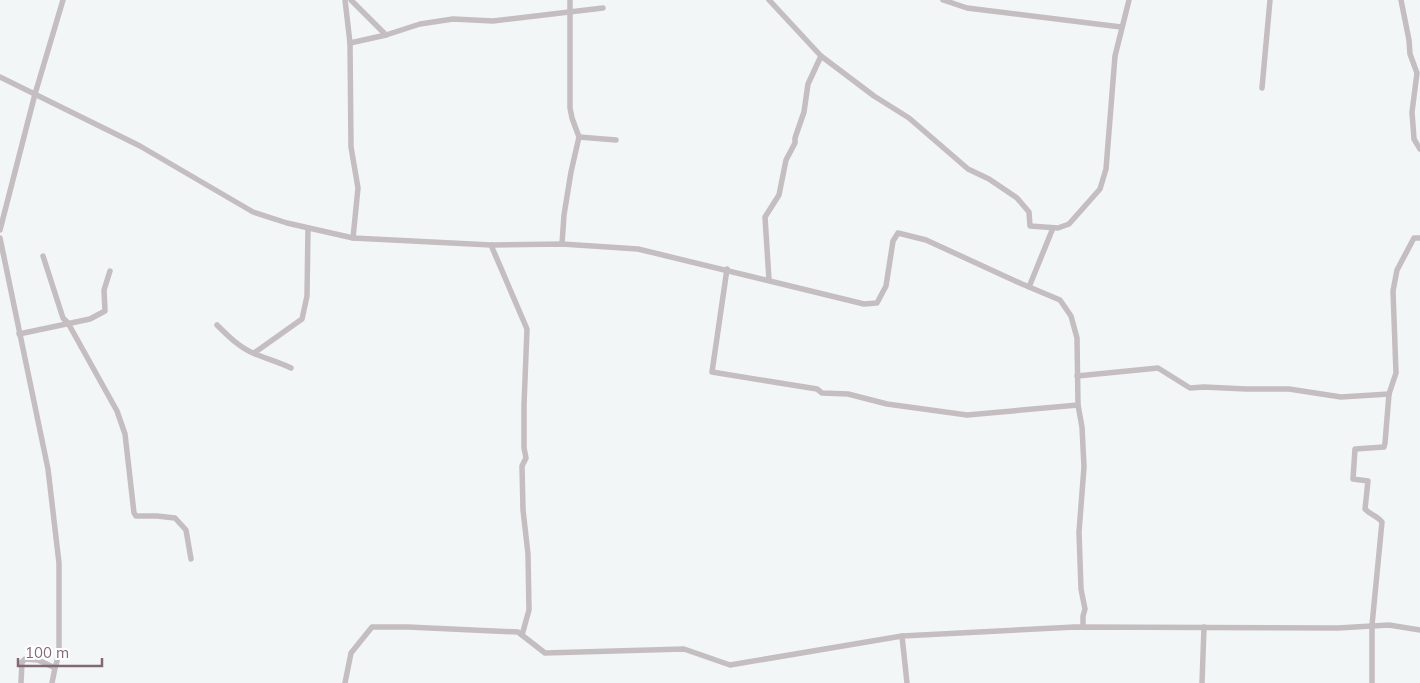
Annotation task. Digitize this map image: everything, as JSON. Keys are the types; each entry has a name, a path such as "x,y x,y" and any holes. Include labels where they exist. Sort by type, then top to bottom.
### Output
{"street":[{"path":"0,230 35,94 63,0"},
{"path":"345,0 350,43 351,147 358,188 352,238"},
{"path":"351,0 386,35"},
{"path":"562,244 564,215 579,137 570,108 570,0"},
{"path":"769,0 821,56 874,96 909,118 968,169 989,179 1016,198 1029,212 1030,226 1053,228 1069,224 1100,190 1106,169 1115,56 1129,0"},
{"path":"944,0 967,8 1121,27"},
{"path":"1262,88 1270,0"},
{"path":"1401,0 1410,54 1417,73 1412,112 1414,139 1420,148"},
{"path":"350,43 386,35 420,24 453,19 493,21 602,8"},
{"path":"769,280 766,217 779,195 786,160 795,143 804,112 808,84 821,56"},
{"path":"0,77 140,146 253,212 286,223 352,238 491,245 562,244 638,249 727,269 864,304 877,303 886,286 893,241 898,233 926,240 1060,300 1071,316 1077,338 1078,405 1082,426 1084,467 1080,532 1081,589 1085,609 1083,616 1084,627"},
{"path":"579,137 616,140"},
{"path":"254,353 302,319 307,296 308,228"},
{"path":"1030,287 1053,228"},
{"path":"0,238 48,469 59,563 59,654 52,683"},
{"path":"1372,683 1372,625 1382,522 1378,516 1365,509 1368,481 1353,479 1355,449 1384,447 1389,394 1396,373 1393,291 1397,270 1414,238 1420,238"},
{"path":"491,245 527,328 524,405 524,448 526,458 522,466 523,510 528,554 529,610 522,635"},
{"path":"43,256 63,318 68,323 117,411 125,434 134,513 136,516 175,518 186,530 191,559"},
{"path":"727,269 712,372 818,389 822,393 848,394 887,404 967,415 1078,405"},
{"path":"19,334 90,319 105,311 104,290 110,272"},
{"path":"217,325 240,345 254,353 273,359 291,368"},
{"path":"1077,376 1158,368 1190,388 1289,389 1341,397 1389,394"},
{"path":"345,683 351,654 372,627 518,632 545,653 684,649 730,665 902,636 1084,627 1338,628 1389,625 1420,630"},
{"path":"1202,683 1204,627"},
{"path":"902,636 907,683"},
{"path":"21,683 22,662 25,659 38,660 55,668"}]}
